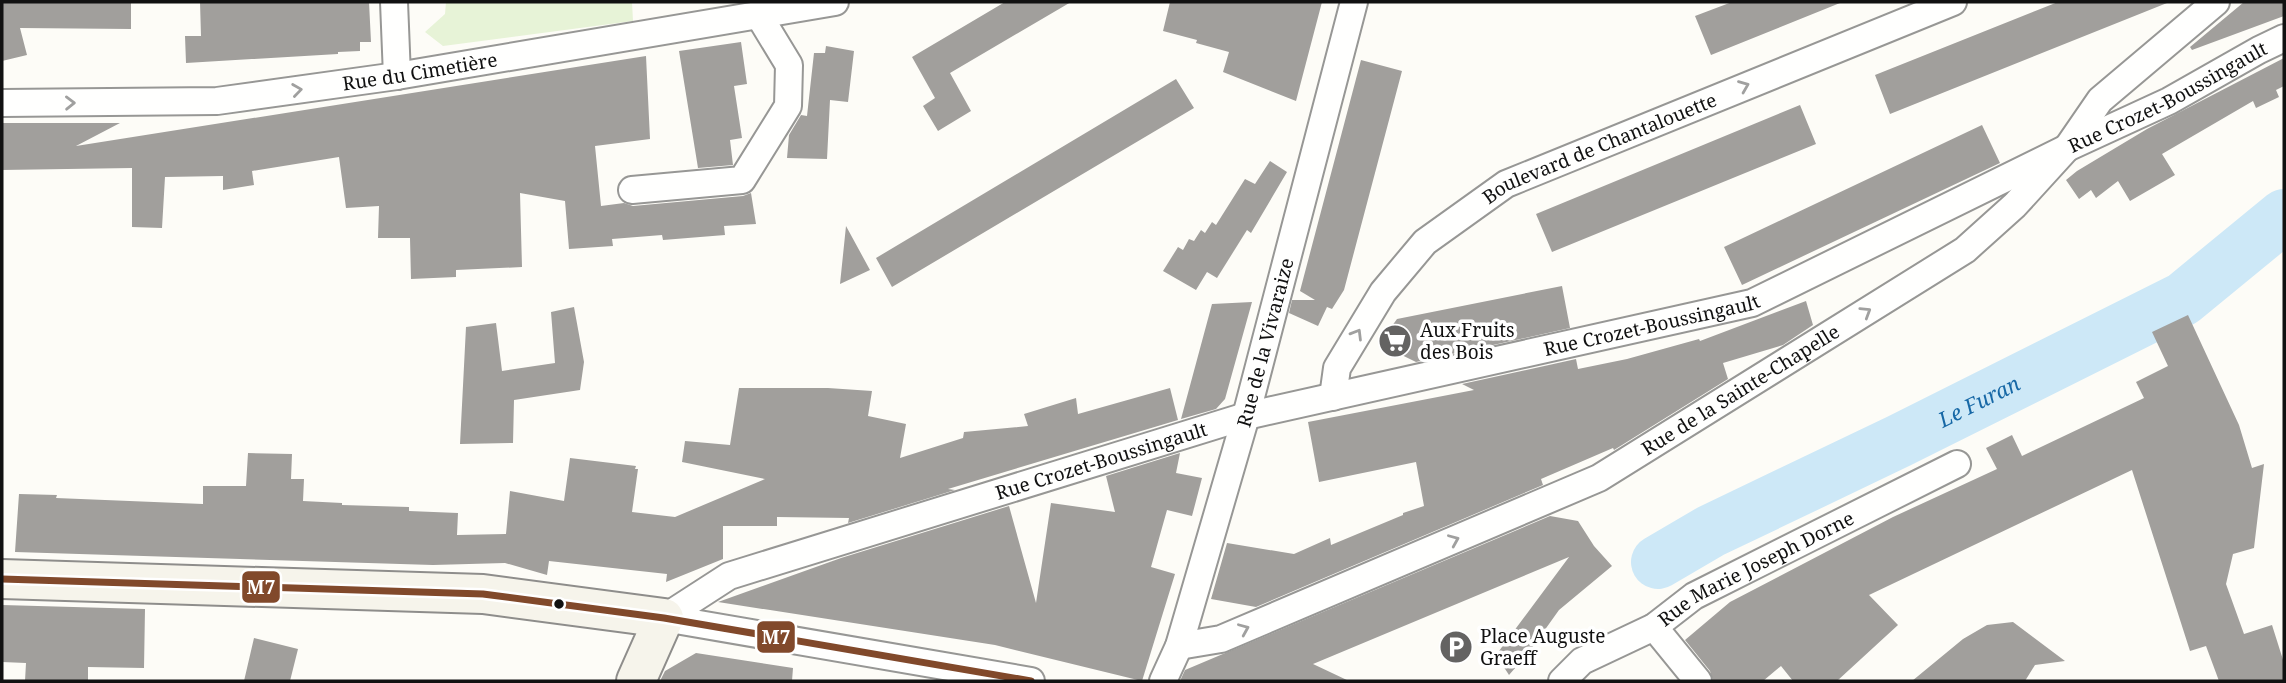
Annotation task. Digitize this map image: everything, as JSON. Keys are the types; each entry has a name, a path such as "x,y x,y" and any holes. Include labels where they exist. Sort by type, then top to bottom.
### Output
{"main road":[{"path":"2,579 483,594 664,618 636,681"}],"street":[{"path":"394,2 397,76"},
{"name":"Rue du Cimetière","path":"2,103 217,101 397,76 835,2"},
{"name":"Rue de la Vivaraize","path":"1163,681 1179,646 1246,416 1354,2"},
{"name":"Boulevard de Chantalouette","path":"1333,397 1337,368 1382,292 1425,242 1506,184 1953,2"},
{"name":"Rue de la Sainte-Chapelle","path":"1179,646 1221,639 1600,478 1965,250 2015,205 2067,148 2100,100 2216,2"},
{"path":"632,190 743,180 788,106 789,65 758,14"},
{"name":"Rue Crozet-Boussingault","path":"664,618 729,576 1246,416 1752,303 2067,148 2169,101 2284,38"},
{"name":"Rue Marie Joseph Dorne","path":"1562,681 1583,661 1654,627 1694,596 1957,464"},
{"path":"664,618 1031,681"},
{"path":"1654,627 1698,681"}],"green space":[{"path":"446,2 632,2 633,21 443,46 425,32 445,14"}],"building":[{"path":"2,2 131,2 131,29 20,28 27,55 2,61"},
{"path":"200,2 369,2 371,42 360,42 360,51 338,54 186,63 185,36 201,36"},
{"path":"1005,2 1071,2 950,73 971,111 938,131 923,106 935,98 912,57"},
{"path":"1170,2 1322,2 1296,101 1223,72 1229,52 1163,31"},
{"path":"1732,2 1840,3 1711,55 1695,16"},
{"path":"2058,2 2167,3 1890,114 1875,75"},
{"path":"2244,2 2284,2 2284,16 2192,50 2190,47"},
{"path":"741,42 747,84 734,86 742,138 730,140 733,165 698,168 679,51"},
{"path":"826,46 854,51 848,102 830,100 827,159 787,158 789,135 801,115 807,116 814,53 825,53"},
{"path":"646,56 650,139 595,146 601,206 624,203 633,206 743,196 751,193 756,224 724,226 725,235 663,240 662,235 612,239 613,246 569,249 565,201 520,193 522,267 456,270 456,277 411,279 410,238 378,238 379,206 346,208 339,157 252,171 254,185 223,190 223,176 165,177 162,228 132,227 132,168 2,170 2,123 120,123 76,146"},
{"path":"2284,58 2284,86 2276,90 2279,97 2256,108 2253,101 2162,154 2175,175 2130,201 2118,181 2096,198 2091,190 2079,199 2066,180 2147,129"},
{"path":"1361,60 1402,71 1344,290 1332,309 1327,307 1318,326 1289,313 1292,300 1315,300 1300,291"},
{"path":"1176,79 1194,108 892,287 876,258"},
{"path":"1800,105 1816,144 1552,252 1536,214"},
{"path":"1982,125 2000,163 1742,285 1724,247"},
{"path":"1270,161 1287,172 1251,233 1247,230 1217,278 1207,272 1196,290 1163,271 1178,247 1183,250 1189,239 1194,241 1201,230 1205,233 1212,222 1216,225 1245,179 1255,184"},
{"path":"846,226 870,270 840,284"},
{"path":"1562,286 1570,328 1416,362 1379,344 1397,319"},
{"path":"1806,301 1813,325 1783,345 1723,363 1728,379 1614,450 1613,448 1541,479 1543,485 1256,607 1211,599 1227,543 1294,554 1330,538 1331,545 1424,506 1416,462 1319,482 1308,422 1474,390 1462,384 1576,359 1578,369 1627,359 1699,339 1700,341"},
{"path":"1252,302 1225,399 1216,409 1181,419 1212,304"},
{"path":"574,307 584,362 580,390 514,400 513,443 460,444 466,327 496,323 502,371 555,363 551,312"},
{"path":"2188,315 2239,425 2252,468 2264,464 2254,548 2233,554 2226,584 2244,634 2272,625 2284,663 2284,681 2219,681 2206,646 2190,651 2132,470 1869,595 1898,625 1837,681 1793,681 1781,666 1763,681 1713,681 1710,671 1685,640 1730,602 1893,517 1997,469 1986,448 2012,435 2022,456 2144,398 2136,382 2168,366 2152,332"},
{"path":"739,388 872,391 868,416 906,424 900,458 963,438 964,432 1028,426 1024,414 1076,398 1078,414 1170,388 1178,420 948,489 955,490 848,523 849,518 777,517 777,526 723,526 723,559 666,582 667,574 549,561 547,575 505,563 433,565 15,552 19,494 203,504 203,486 246,486 248,453 292,454 291,479 304,479 303,501 409,507 409,511 458,513 457,535 506,534 510,491 564,501 570,458 636,466 635,469 638,469 632,512 675,517 765,479 682,462 685,441 730,445"},
{"path":"1180,453 1176,473 1202,478 1192,516 1167,510 1151,567 1175,574 1142,681 995,645 718,602 841,558 1009,506 1036,603 1051,503 1115,512 1106,476"},
{"path":"1550,516 1578,521 1594,546 1612,566 1559,610 1509,675 1496,655 1569,557 1313,664 1349,681 1180,681 1185,670"},
{"path":"2,605 145,609 144,668 88,667 88,681 25,681 26,663 2,662"},
{"path":"2013,622 2065,661 2035,665 2025,681 1912,681 1963,639 1987,625"},
{"path":"254,638 298,649 290,681 244,681"},
{"path":"696,653 793,668 792,681 660,681 665,671"}],"waterway":[{"name":"Le Furan","path":"1658,562 1711,531 1899,441 2183,299 2284,216"}],"transit line":[{"name":"M7","path":"2,579 483,594 664,618 1031,681"}],"place":[{"name":"Aux Fruits des Bois","path":"1395,341"},
{"name":"Place Auguste Graeff","path":"1456,647"}]}
